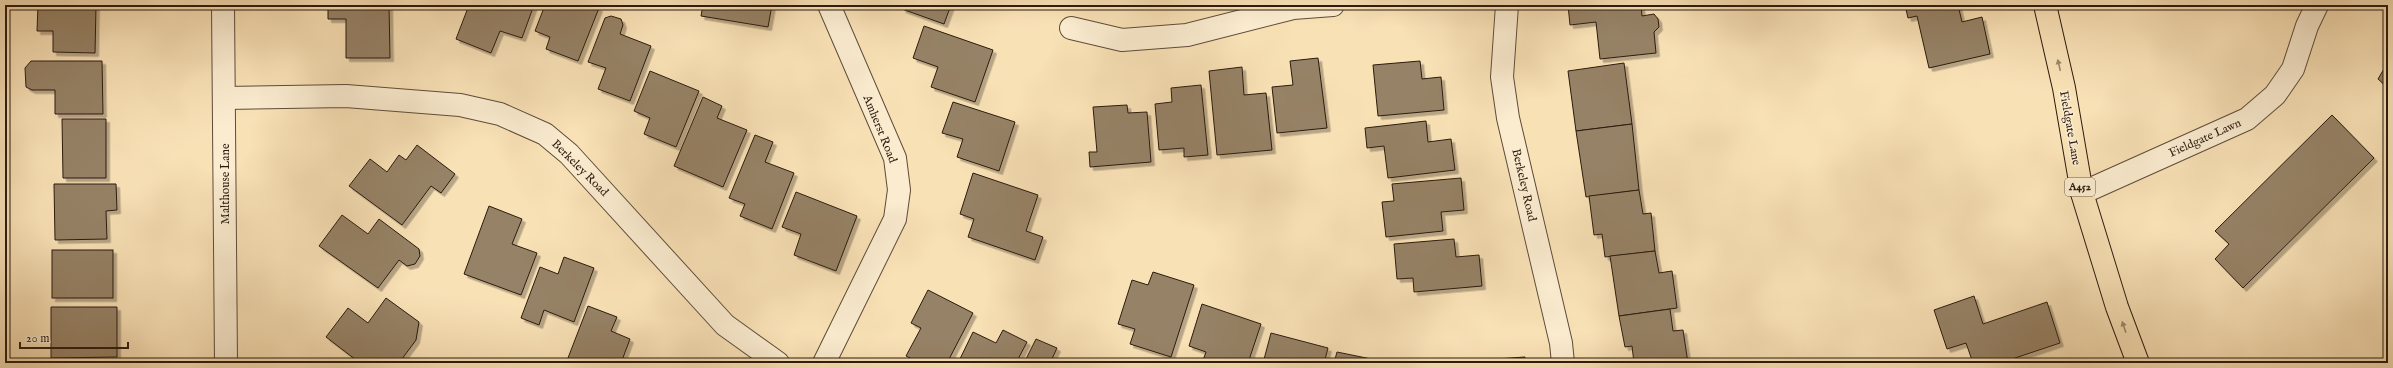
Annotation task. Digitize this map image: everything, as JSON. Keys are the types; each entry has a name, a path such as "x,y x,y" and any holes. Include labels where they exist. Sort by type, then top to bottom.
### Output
{"main road":[{"name":"Fieldgate Lane","path":"2045,5 2064,88 2082,193 2117,307 2138,363"}],"street":[{"name":"Malthouse Lane","path":"223,5 226,363"},
{"name":"Amherst Road","path":"824,363 895,219 899,190 895,158 829,5"},
{"path":"1071,28 1122,40 1187,35 1293,8 1333,5"},
{"name":"Berkeley Road","path":"1507,5 1502,77 1508,118 1561,343 1563,363"},
{"name":"Fieldgate Lawn","path":"2082,193 2247,120 2275,95 2293,69 2307,26 2317,5"},
{"name":"Berkeley Road","path":"224,98 346,96 460,105 500,114 545,134 569,154 725,325 778,363"}],"building":[{"path":"38,5 96,5 95,53 53,52 53,31 37,31"},
{"path":"328,5 389,5 390,58 346,58 346,19 328,19"},
{"path":"469,5 534,5 522,38 500,31 491,53 456,39"},
{"path":"545,5 592,5 599,8 578,61 546,49 550,37 535,31"},
{"path":"703,5 772,5 768,27 701,16"},
{"path":"904,5 951,5 944,24 902,9"},
{"path":"1568,5 1641,5 1642,16 1654,14 1658,19 1659,27 1654,32 1656,53 1600,59 1596,22 1570,25"},
{"path":"1905,5 1958,5 1962,22 1982,17 1990,54 1929,68 1917,16 1908,18"},
{"path":"611,16 621,19 623,25 620,34 651,46 630,101 598,89 606,68 588,62 605,18"},
{"path":"924,26 993,50 975,102 931,87 938,67 913,58"},
{"path":"1318,58 1327,128 1277,133 1272,87 1293,85 1290,61"},
{"path":"31,61 102,61 103,114 55,114 55,90 32,90 26,87 25,68"},
{"path":"1420,61 1422,79 1441,77 1444,110 1378,116 1373,65"},
{"path":"2388,62 2388,88 2378,79"},
{"path":"1624,63 1632,124 1576,131 1568,71"},
{"path":"1242,67 1244,95 1266,93 1272,150 1217,155 1209,71"},
{"path":"650,71 699,91 676,147 644,134 650,118 634,111"},
{"path":"1201,85 1208,155 1184,157 1184,148 1159,150 1155,104 1172,102 1171,88"},
{"path":"703,97 722,106 717,118 747,130 723,187 674,166"},
{"path":"953,102 1015,122 999,171 957,157 963,139 942,133"},
{"path":"1127,105 1128,113 1147,112 1151,162 1090,167 1089,152 1097,152 1093,107"},
{"path":"2332,115 2374,158 2243,288 2215,259 2229,244 2215,231"},
{"path":"62,119 106,119 106,178 63,178"},
{"path":"1426,121 1428,142 1451,139 1455,170 1388,178 1384,146 1367,148 1365,128"},
{"path":"1632,124 1639,190 1586,197 1576,131"},
{"path":"755,135 773,142 765,162 794,173 772,229 740,216 745,204 729,198"},
{"path":"417,145 455,174 441,193 431,186 402,225 349,186 370,159 387,172 399,155 406,160"},
{"path":"973,173 1038,195 1026,231 1043,237 1035,260 968,237 974,219 960,214"},
{"path":"1461,178 1464,210 1441,212 1443,231 1386,237 1382,202 1394,201 1392,184"},
{"path":"54,184 116,184 117,210 106,211 107,239 55,240"},
{"path":"1639,190 1643,214 1651,213 1655,251 1605,257 1602,234 1594,235 1589,196"},
{"path":"796,192 857,216 836,271 794,255 801,234 782,227"},
{"path":"489,206 522,219 512,244 537,253 521,295 464,274"},
{"path":"342,215 368,234 379,219 419,249 420,256 415,264 407,266 399,260 378,288 319,246"},
{"path":"1454,239 1456,257 1479,255 1482,286 1414,292 1413,278 1397,279 1394,244"},
{"path":"52,250 113,250 113,298 52,298"},
{"path":"1655,251 1659,273 1672,271 1677,308 1619,316 1610,256"},
{"path":"564,257 594,268 574,322 544,310 539,325 521,318 540,267 558,274"},
{"path":"1153,272 1194,285 1171,357 1130,344 1135,329 1118,324 1132,280 1148,285"},
{"path":"928,290 973,313 947,363 920,363 906,356 921,328 911,323"},
{"path":"1974,296 1983,324 2047,302 2060,343 2000,363 1973,363 1966,343 1947,349 1934,310"},
{"path":"386,298 419,322 416,340 399,363 360,363 326,337 348,308 368,323"},
{"path":"1202,304 1261,324 1248,363 1202,363 1206,352 1189,346"},
{"path":"588,306 617,317 611,331 630,339 621,363 579,363 568,358"},
{"path":"51,307 117,307 117,357 51,358"},
{"path":"1670,309 1673,331 1683,330 1688,363 1634,363 1632,346 1625,347 1619,316"},
{"path":"1003,330 1027,342 1016,363 958,363 973,332 996,343"},
{"path":"1271,333 1328,348 1324,363 1263,363"},
{"path":"1036,339 1057,348 1051,361 1055,363 1024,363"},
{"path":"1337,352 1391,363 1334,363"},
{"path":"1525,357 1525,363 1455,363 1455,362"}]}
